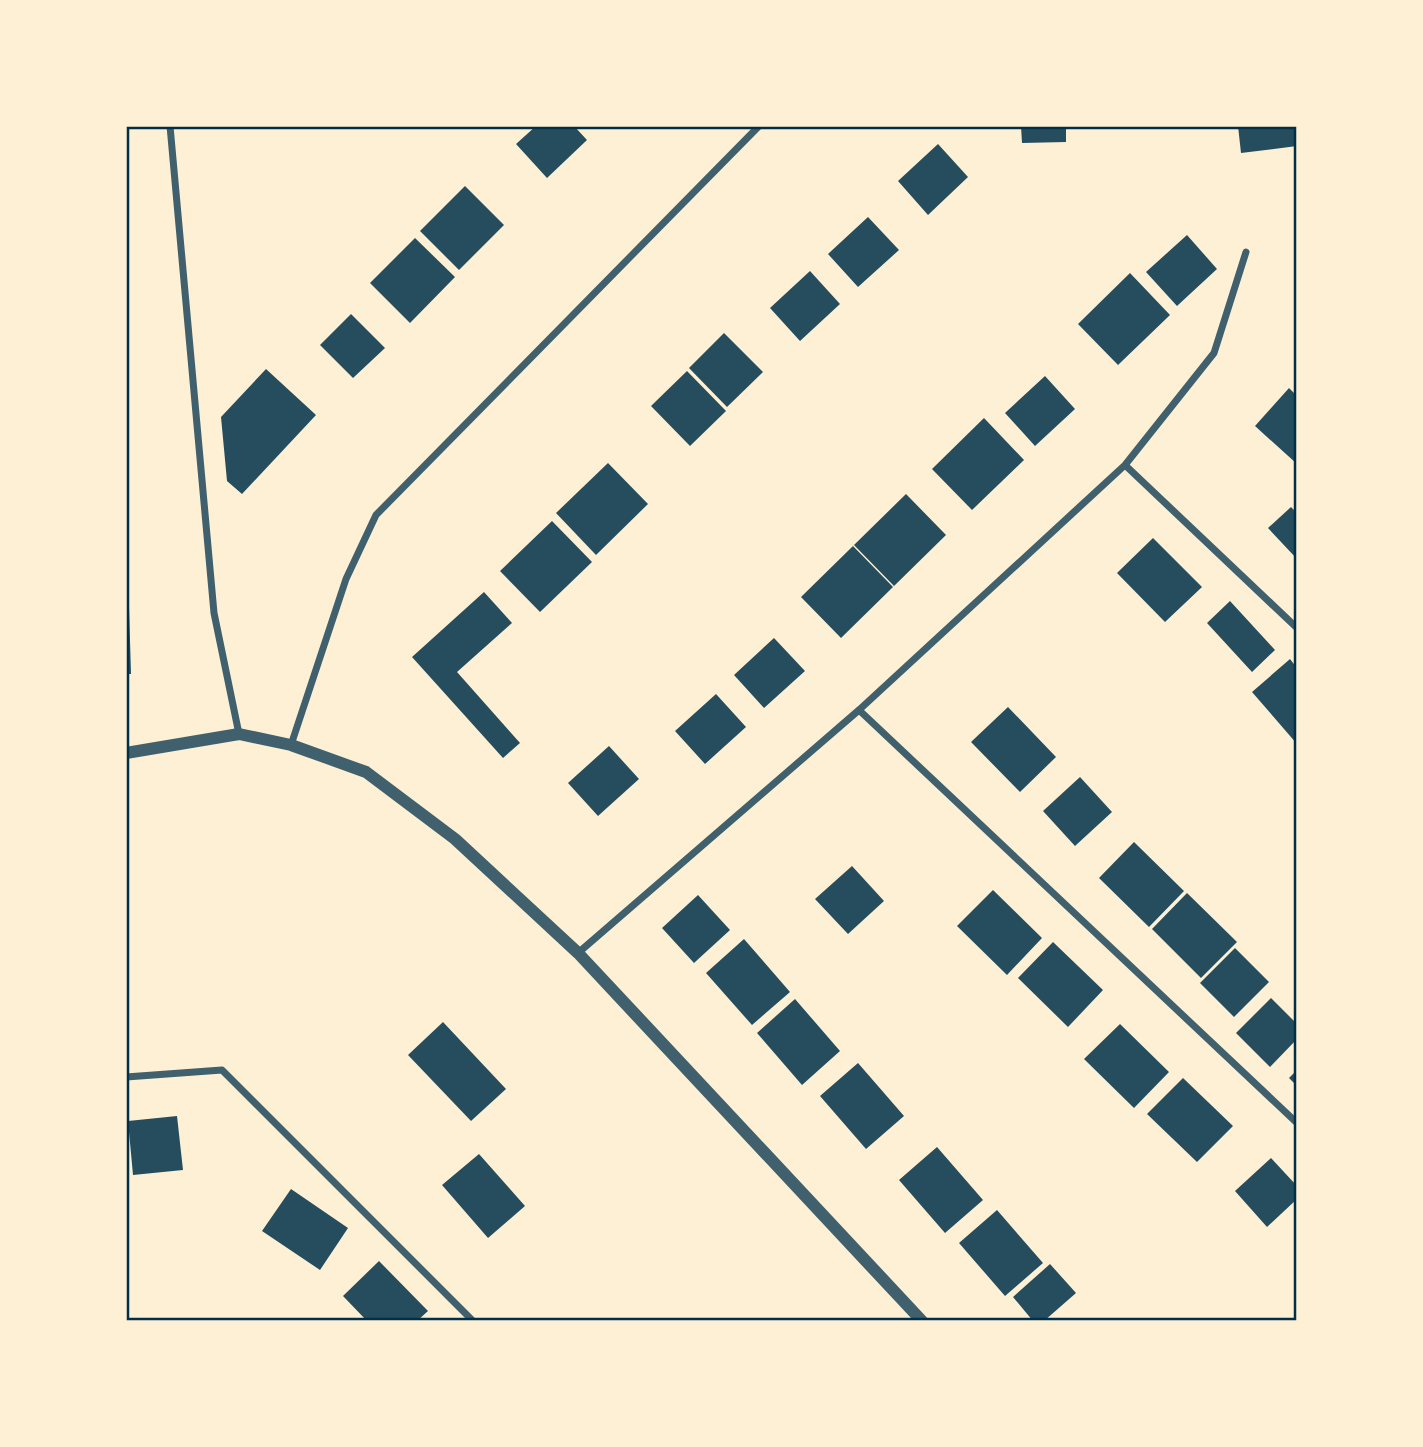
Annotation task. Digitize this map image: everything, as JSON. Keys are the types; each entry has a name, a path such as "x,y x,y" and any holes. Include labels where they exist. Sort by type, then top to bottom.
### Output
{"street":[{"path":"170,126 214,613 239,734"},
{"path":"291,745 346,579 376,515 759,126"},
{"path":"578,953 859,710 1125,465 1214,353 1246,252"},
{"path":"1125,465 1297,628"},
{"path":"859,710 1297,1123"},
{"path":"126,753 239,734 291,745 366,772 455,839 578,953 922,1321"},
{"path":"126,1077 222,1070 473,1321"}],"building":[{"path":"536,126 574,126 587,140 547,178 516,144"},
{"path":"1021,126 1066,126 1066,142 1022,143"},
{"path":"1238,126 1297,126 1297,146 1241,153"},
{"path":"938,144 968,177 928,215 898,181"},
{"path":"465,186 504,225 459,270 420,231"},
{"path":"868,217 899,250 858,287 828,254"},
{"path":"1187,235 1217,269 1177,306 1146,272"},
{"path":"415,238 455,277 410,323 370,283"},
{"path":"810,271 840,304 800,341 770,308"},
{"path":"1130,273 1170,315 1118,365 1078,324"},
{"path":"351,314 385,348 353,378 320,345"},
{"path":"724,333 763,372 727,407 689,368"},
{"path":"266,369 316,415 242,494 227,481 221,417"},
{"path":"687,371 726,411 690,446 651,406"},
{"path":"1045,376 1075,409 1035,446 1005,413"},
{"path":"1289,388 1297,396 1297,464 1255,426"},
{"path":"984,418 1024,460 972,510 932,469"},
{"path":"608,463 648,504 596,555 556,513"},
{"path":"906,494 946,535 894,586 854,545"},
{"path":"1291,507 1297,513 1297,559 1268,528"},
{"path":"552,521 592,562 540,612 500,571"},
{"path":"1153,538 1202,587 1165,622 1117,573"},
{"path":"853,546 893,587 841,638 801,597"},
{"path":"484,592 512,623 457,672 520,743 503,758 412,657"},
{"path":"1230,601 1275,650 1252,672 1207,623"},
{"path":"126,607 129,607 131,674 126,674"},
{"path":"774,638 805,671 764,708 734,675"},
{"path":"1290,659 1297,668 1297,744 1252,692"},
{"path":"716,694 746,727 705,764 675,731"},
{"path":"1008,707 1056,757 1020,792 971,742"},
{"path":"609,746 639,779 598,816 568,783"},
{"path":"1080,777 1112,812 1075,846 1043,811"},
{"path":"1134,842 1184,891 1149,927 1099,878"},
{"path":"852,866 884,901 848,934 815,899"},
{"path":"993,890 1042,938 1007,975 957,926"},
{"path":"1187,893 1237,942 1201,978 1152,929"},
{"path":"698,895 730,930 694,963 662,928"},
{"path":"744,939 790,992 752,1025 706,973"},
{"path":"1053,942 1103,990 1068,1027 1018,978"},
{"path":"1235,948 1269,982 1234,1017 1200,983"},
{"path":"1271,998 1297,1024 1297,1039 1270,1067 1236,1033"},
{"path":"795,999 840,1051 802,1085 757,1033"},
{"path":"443,1022 506,1089 471,1121 408,1055"},
{"path":"1120,1024 1169,1072 1134,1108 1084,1059"},
{"path":"858,1063 904,1116 866,1149 820,1096"},
{"path":"1297,1070 1297,1086 1289,1078"},
{"path":"1183,1078 1233,1126 1197,1162 1147,1114"},
{"path":"177,1116 183,1170 133,1175 128,1121"},
{"path":"937,1147 983,1200 945,1233 899,1180"},
{"path":"479,1154 525,1206 488,1238 442,1185"},
{"path":"1271,1158 1297,1186 1297,1199 1267,1227 1235,1191"},
{"path":"291,1189 348,1228 320,1270 262,1231"},
{"path":"997,1210 1043,1263 1005,1296 959,1243"},
{"path":"379,1261 428,1311 417,1321 367,1321 343,1296"},
{"path":"1050,1264 1076,1293 1044,1321 1033,1321 1013,1297"}]}
